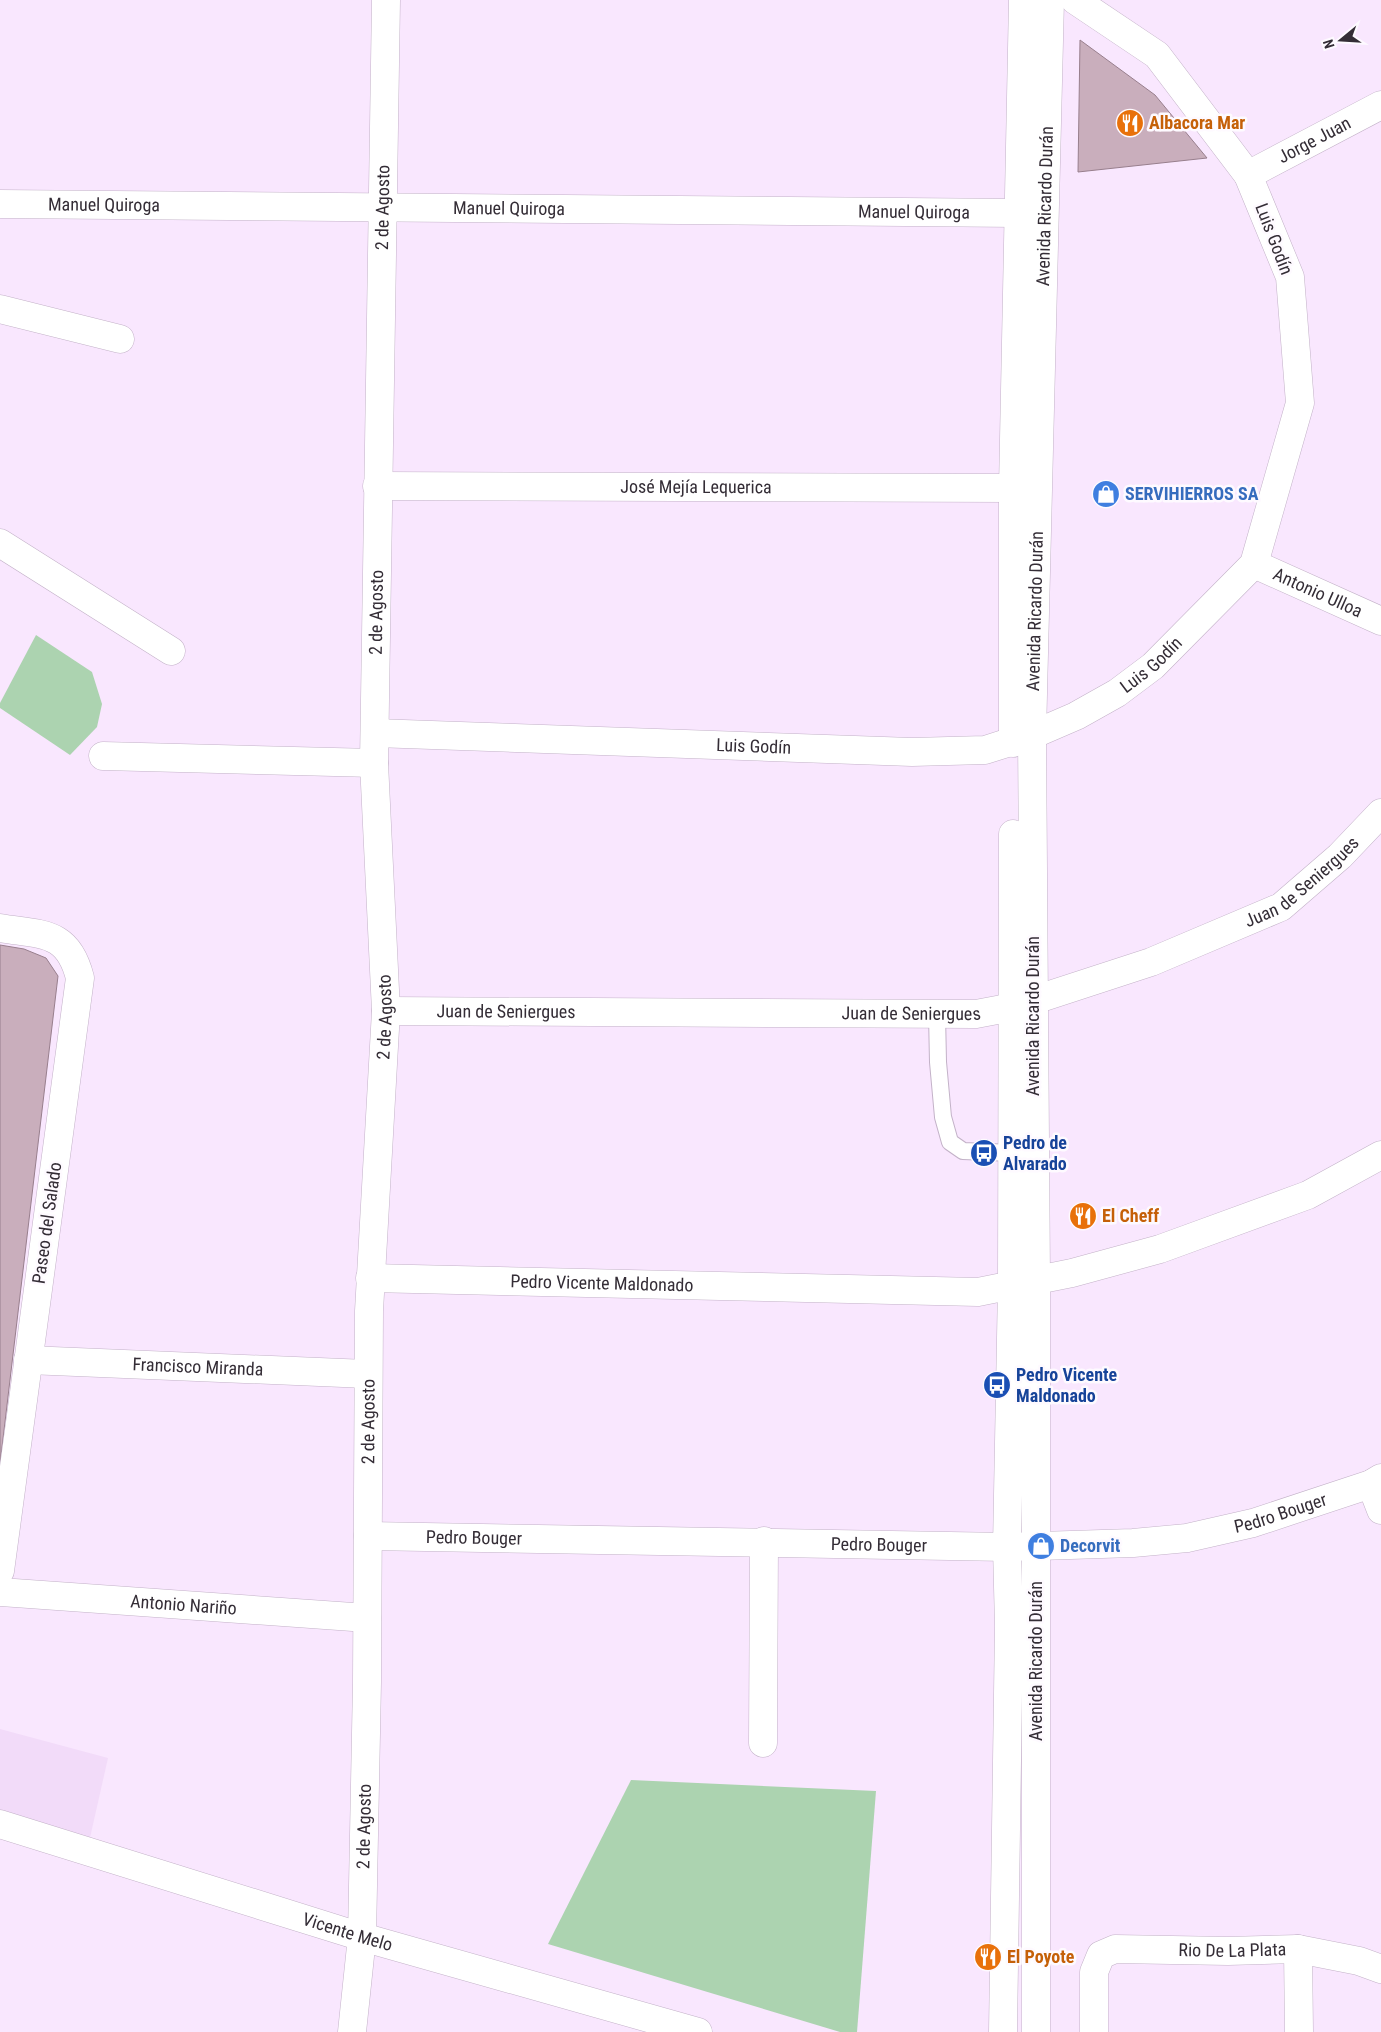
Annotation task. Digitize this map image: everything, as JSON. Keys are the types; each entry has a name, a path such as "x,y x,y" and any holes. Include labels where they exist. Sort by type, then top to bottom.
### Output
{"street":[{"name":"2 de Agosto","path":"352,2032 362,1937 368,1536 367,1374 370,1278 386,1011 374,733 381,208 386,0"},
{"name":"Avenida Ricardo Durán","path":"1003,2032 1009,1626 1007,1547 1024,1284 1022,738 1013,488 1023,0"},
{"name":"Avenida Ricardo Durán","path":"1022,738 1050,0"},
{"name":"Luis Godín","path":"374,733 912,752 985,750 1022,738 1076,716 1117,693 1153,666 1254,564 1300,403 1290,277 1248,175 1157,55 1075,0"},
{"name":"Jorge Juan","path":"1248,175 1381,105"},
{"name":"Manuel Quiroga","path":"0,204 1018,213"},
{"path":"0,309 120,339"},
{"name":"José Mejía Lequerica","path":"377,486 1013,488"},
{"path":"0,544 171,651"},
{"name":"Antonio Ulloa","path":"1254,564 1381,621"},
{"path":"103,756 374,763"},
{"name":"Juan de Seniergues","path":"386,1011 976,1014 1023,1003 1151,962 1281,907 1340,856 1381,813"},
{"name":"Paseo del Salado","path":"0,928 55,937 76,962 80,978 0,1569"},
{"name":"Avenida Ricardo Durán","path":"1023,1003 1013,1153 1024,1284 1036,1546 1036,2032"},
{"name":"Pedro Vicente Maldonado","path":"370,1278 968,1291 1024,1284 1169,1246 1308,1195 1381,1155"},
{"name":"Francisco Miranda","path":"28,1360 367,1374"},
{"path":"1376,1481 1381,1510"},
{"name":"Pedro Bouger","path":"368,1536 764,1541 1007,1547 1133,1542 1186,1538 1253,1523 1376,1481"},
{"path":"763,1743 764,1541"},
{"name":"Antonio Nariño","path":"0,1592 367,1618"},
{"name":"Vicente Melo","path":"0,1824 362,1937 698,2032"},
{"name":"Rio De La Plata","path":"1094,2032 1094,1972 1101,1955 1115,1949 1228,1951 1298,1949 1358,1961 1381,1969"},
{"path":"1298,1949 1299,2032"}],"lane":[{"path":"937,1014 938,1062 943,1117 950,1142 963,1151 1013,1153"}],"shaded area":[{"path":"0,1729 108,1758 87,1851 0,1824"}],"green space":[{"path":"36,635 92,672 102,704 97,727 70,755 0,708 0,703"},
{"path":"631,1780 876,1791 857,2032 840,2032 548,1944"}],"building":[{"path":"1080,40 1155,95 1207,158 1078,172"},
{"path":"0,945 24,949 46,958 58,976 0,1464"}],"place":[{"name":"Albacora Mar","path":"1130,123"},
{"name":"SERVIHIERROS SA","path":"1106,494"},
{"name":"Pedro de Alvarado","path":"984,1153"},
{"name":"El Cheff","path":"1083,1216"},
{"name":"Pedro Vicente Maldonado","path":"997,1385"},
{"name":"Decorvit","path":"1041,1546"},
{"name":"El Poyote","path":"988,1957"}]}
